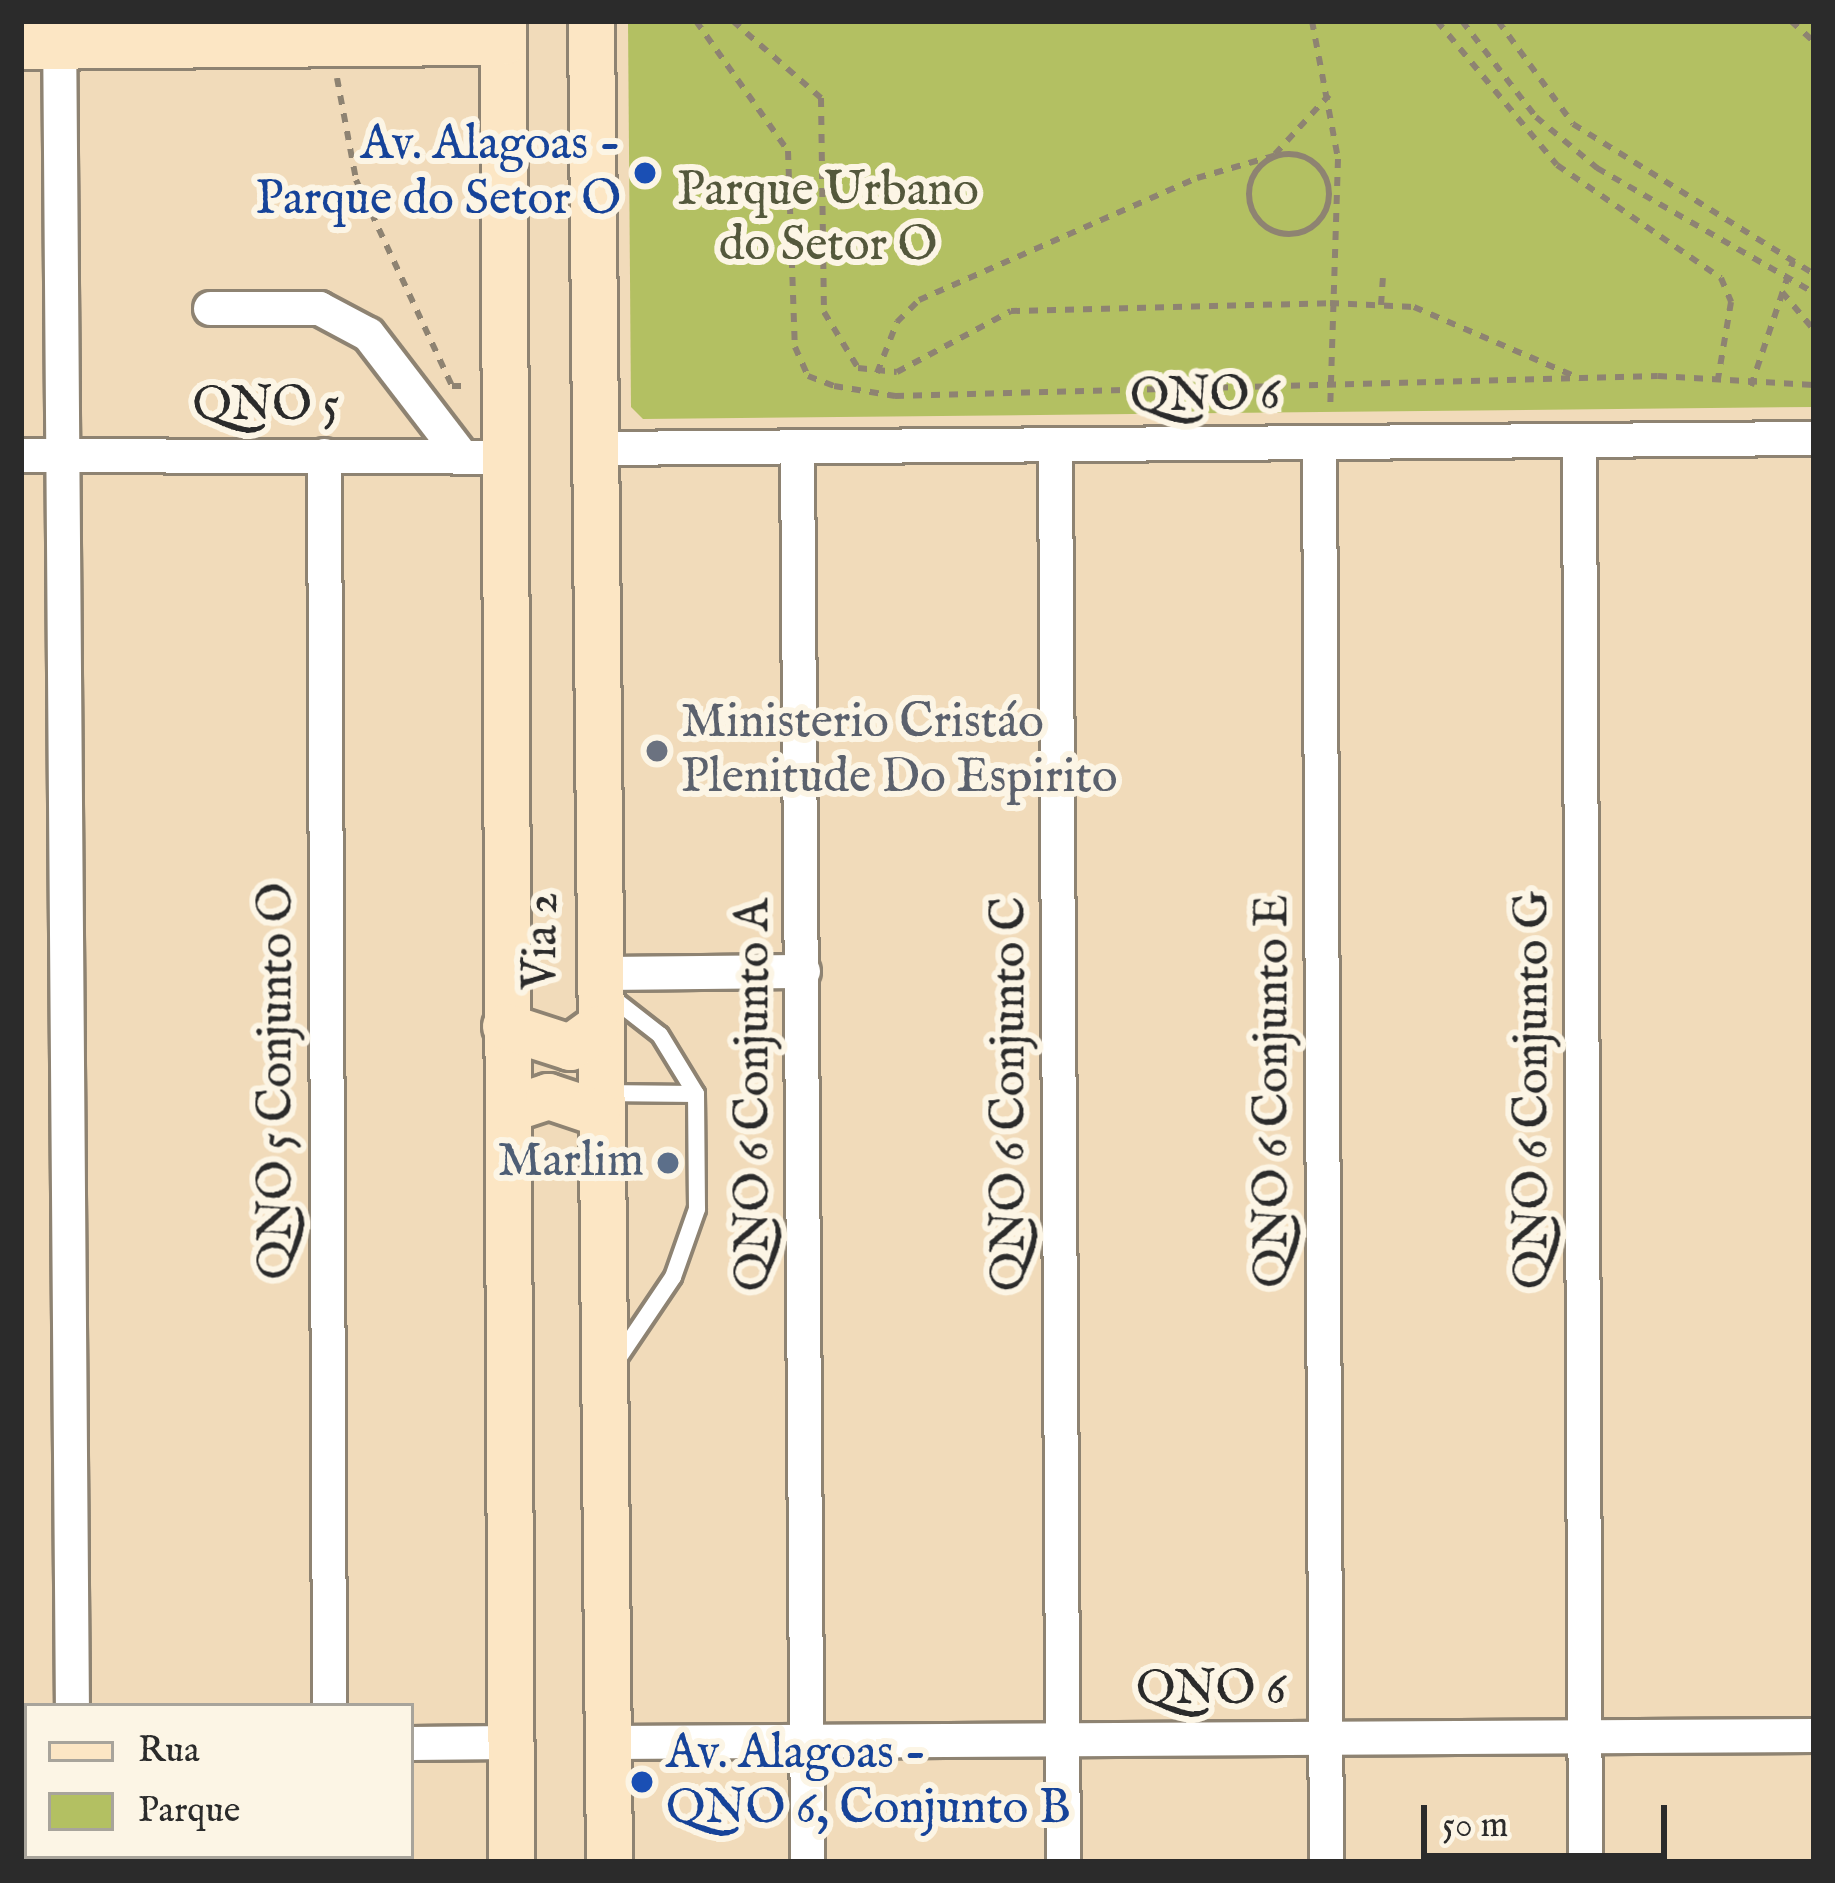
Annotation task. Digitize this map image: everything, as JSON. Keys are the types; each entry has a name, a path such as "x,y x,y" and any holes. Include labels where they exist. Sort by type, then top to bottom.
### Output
{"main road":[{"name":"Via 2","path":"591,21 598,448 597,1389 609,1862"},
{"name":"Via 2","path":"503,32 510,457 505,1026 511,1862"},
{"path":"47,38 334,44 503,32"},
{"path":"505,1026 570,1047 597,996"},
{"path":"508,1109 548,1096 596,1102"}],"street":[{"path":"47,38 63,454 72,1703"},
{"path":"210,308 319,308 368,334 461,455"},
{"name":"QNO 6","path":"598,448 1055,448 1324,428 1579,442 1814,438"},
{"name":"QNO 6 Conjunto E","path":"1324,428 1326,1862"},
{"name":"QNO 6 Conjunto G","path":"1579,442 1585,1862"},
{"name":"QNO 6 Conjunto A","path":"796,448 807,1862"},
{"name":"QNO 6 Conjunto C","path":"1055,448 1064,1862"},
{"name":"QNO 5 Conjunto O","path":"323,454 329,1703"},
{"name":"QNO 5","path":"21,455 510,457"},
{"path":"597,996 803,970"},
{"name":"QNO 6","path":"609,1742 1814,1735"},
{"path":"414,1743 509,1742"}],"lane":[{"path":"597,996 660,1035 696,1094 697,1209 673,1277 597,1389"},
{"path":"596,1102 696,1094"}],"path":[{"path":"696,21 788,151 795,347 808,376 895,396 1330,383 1814,386"},
{"path":"733,21 821,98 824,312 837,349 876,374"},
{"path":"1041,21 1310,21 1329,94 1333,194 1330,383 1324,428"},
{"path":"1438,21 1557,165 1721,278 1731,302 1717,385"},
{"path":"1462,21 1536,118 1597,168 1814,293"},
{"path":"1498,21 1573,124 1814,274"},
{"path":"1791,21 1814,42"},
{"path":"334,44 341,139 452,386 509,386"},
{"path":"1329,94 1255,172 1251,208 1278,233 1314,226 1333,194"},
{"path":"876,374 897,322 920,300 1197,178 1280,154 1312,162 1333,194"},
{"path":"1269,160 1280,154"},
{"path":"1751,386 1793,261"},
{"path":"1381,305 1383,278"},
{"path":"1782,292 1814,330"},
{"path":"876,374 1011,310 1330,303 1381,305 1454,320 1548,372 1594,382"}],"green space":[{"name":"Parque Urbano do Setor O","path":"628,21 1814,21 1814,407 643,419 631,407"}],"place":[{"name":"Av. Alagoas - Parque do Setor O","path":"645,173"},
{"name":"Ministerio Cristáo Plenitude Do Espirito","path":"657,751"},
{"name":"Marlim","path":"668,1163"},
{"name":"Av. Alagoas - QNO 6, Conjunto B","path":"642,1782"}]}
